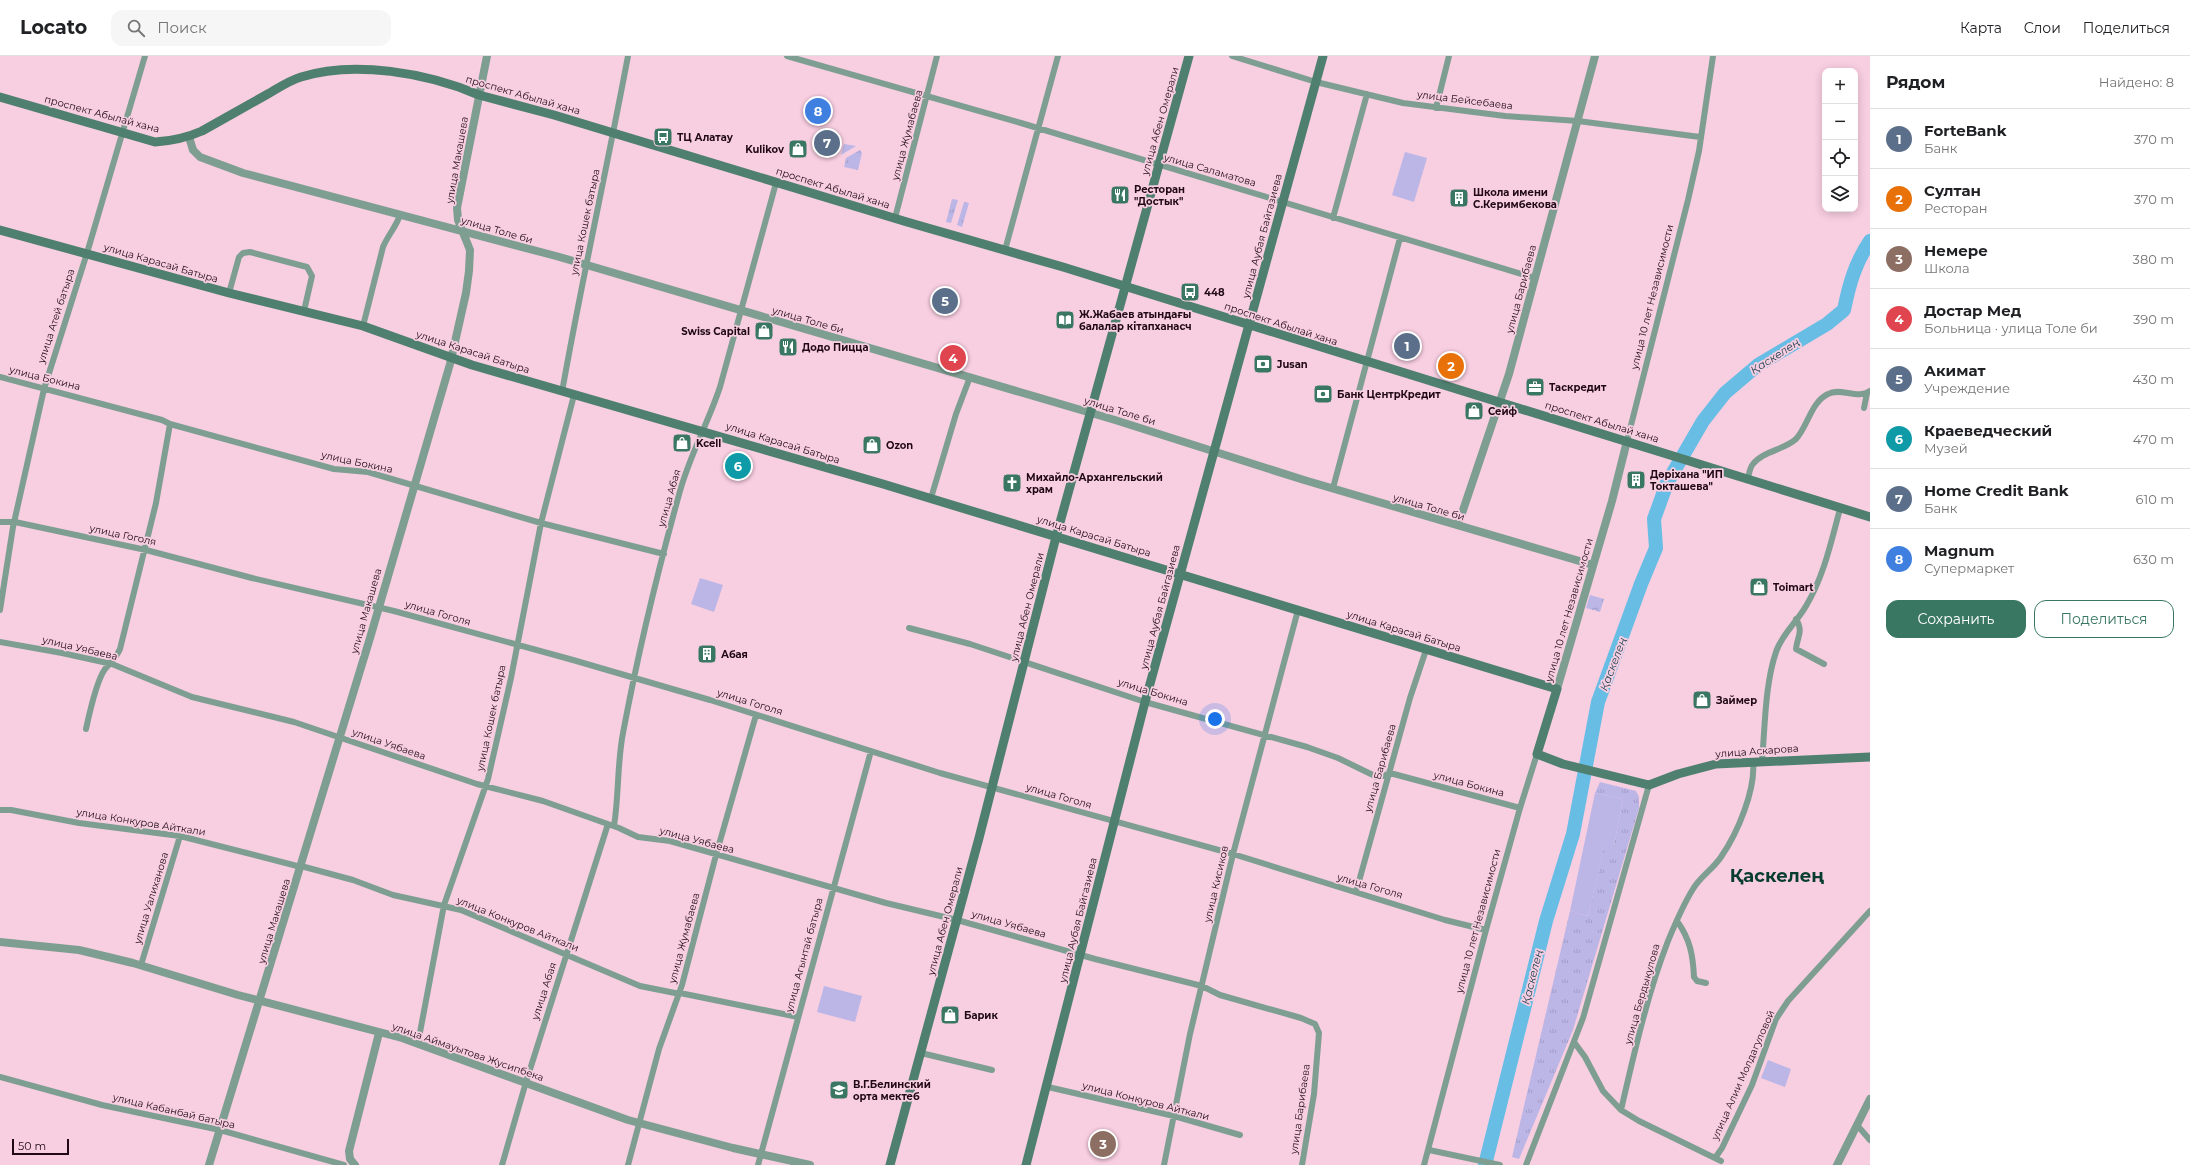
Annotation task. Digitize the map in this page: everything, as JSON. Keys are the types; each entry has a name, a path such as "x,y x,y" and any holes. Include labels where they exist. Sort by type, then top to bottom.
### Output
{"main road":[{"name":"улица Абен Омерали","path":"890,1165 957,920 1056,537 1090,412 1127,286 1158,165 1189,56"},
{"name":"улица Аубая Байгазиева","path":"1026,1165 1048,1087 1145,702 1323,56"},
{"name":"проспект Абылай хана","path":"0,97 155,142 171,141 189,137 288,82 323,72 352,69 403,73 467,90 479,95 1127,286 1366,362 1748,478"},
{"name":"улица Карасай Батыра","path":"0,230 87,253 229,294 363,326 450,358 562,392 702,430 932,498 1557,689"},
{"path":"1748,478 1870,518"},
{"name":"улица 10 лет Независимости","path":"1537,754 1557,689"},
{"path":"1537,754 1563,764 1649,785"},
{"name":"улица Аскарова","path":"1649,785 1678,774 1716,764 1870,757"}],"street":[{"name":"улица Атей батыра","path":"0,610 15,522 44,389 87,253 145,56"},
{"name":"улица Макашева","path":"209,1165 340,737 450,358 466,293 469,271 470,250 458,220 458,208 487,56"},
{"name":"улица Кошек батыра","path":"562,392 586,265 614,135 628,56"},
{"name":"улица Саламатова","path":"787,56 803,58 1039,128 1535,278"},
{"name":"улица Жумабаева","path":"895,218 914,140 928,96 937,56"},
{"path":"1005,250 1058,56"},
{"name":"улица Бейсебаева","path":"1232,56 1316,82 1436,108 1578,121 1700,138"},
{"path":"1436,108 1449,56"},
{"name":"улица Барибаева","path":"1458,525 1509,374 1595,56"},
{"name":"улица 10 лет Независимости","path":"1557,689 1627,441 1688,200 1700,138 1713,56"},
{"path":"1333,218 1367,94"},
{"name":"улица Толе би","path":"189,137 193,150 200,157 264,179 586,265 1090,412 1333,488 1593,565"},
{"name":"улица Абая","path":"502,1165 566,954 611,825 623,734 680,490 702,430 706,425 716,400 742,311 776,183"},
{"path":"363,326 388,235 397,225 400,216"},
{"path":"1333,488 1400,238"},
{"path":"229,294 239,257 243,253 250,252 307,267 312,276 304,311"},
{"name":"улица Бокина","path":"0,377 162,420 170,424 334,469 368,472 541,523 664,554"},
{"path":"932,498 956,414 970,377"},
{"path":"1748,478 1752,464 1758,459 1795,439 1819,401 1828,394 1868,392 1864,408"},
{"name":"улица Кошек батыра","path":"418,1043 444,905 484,786 488,780 517,646 541,523 574,395"},
{"path":"86,729 102,676 106,668 112,664 120,649 146,550 170,424"},
{"name":"улица Бердыкулова","path":"1621,1110 1657,974 1677,921 1693,888 1707,870 1720,859 1741,818 1757,761 1776,652 1781,640 1806,606 1827,557 1840,509"},
{"name":"улица Гоголя","path":"0,522 15,522 146,550 377,608 636,678 992,787 1233,854 1445,920 1486,930"},
{"name":"улица Кисиков","path":"1164,1165 1190,1034 1233,854 1298,610"},
{"path":"1796,619 1801,626 1801,632 1796,649 1824,664"},
{"name":"улица Бокина","path":"909,628 1024,661 1145,702 1264,735 1338,758 1377,776 1390,773 1520,808"},
{"name":"улица Уябаева","path":"0,642 112,664 192,697 294,722 484,786 520,794 611,825 638,837 670,841 886,903 957,920 1202,986 1220,995 1301,1018 1315,1024 1319,1033"},
{"name":"улица Барибаева","path":"1356,892 1410,698 1426,650"},
{"name":"улица Жумабаева","path":"628,1165 641,1124 659,1049 680,994 716,854 756,715"},
{"name":"улица Агынтай батыра","path":"758,1165 871,751"},
{"name":"улица 10 лет Независимости","path":"1424,1165 1486,930 1520,808 1537,754"},
{"path":"1526,1165 1574,1042 1597,972 1649,785"},
{"name":"улица Конкуров Айткали","path":"0,810 11,810 86,824 180,836 353,880 393,895 444,905 461,910 640,986 798,1018"},
{"name":"улица Уалиханова","path":"141,965 180,836"},
{"name":"улица Алии Молдагуловой","path":"1715,1158 1722,1148 1752,1085 1776,1019 1788,1001 1870,911"},
{"path":"1677,921 1693,951 1694,977 1698,981 1706,983"},
{"name":"улица Аймауытова Жусипбека","path":"0,942 79,950 141,965 260,1002 418,1043 641,1124 733,1148 761,1153 788,1162 810,1165"},
{"path":"355,1165 350,1159 349,1151 380,1033"},
{"name":"улица Барибаева","path":"1303,1165 1314,1094 1319,1033"},
{"path":"1574,1042 1585,1056 1603,1091 1621,1110 1639,1121 1721,1161"},
{"path":"921,1053 992,1070"},
{"name":"улица Кабанбай батыра","path":"0,1077 102,1104 220,1130 344,1165"},
{"name":"улица Конкуров Айткали","path":"1048,1087 1174,1116 1240,1135"},
{"path":"1837,1165 1870,1099"},
{"path":"1856,1125 1870,1140"},
{"path":"1429,1150 1500,1165"}],"green space":[{"path":"844,144 856,146 841,155"},
{"path":"860,150 862,153 858,170 844,167 846,158"},
{"path":"1405,152 1427,158 1414,202 1392,195"},
{"path":"952,199 958,200 951,223 946,222"},
{"path":"964,202 969,203 962,227 957,225"},
{"path":"700,578 723,585 714,612 691,604"},
{"path":"1590,595 1604,599 1600,612 1586,608"},
{"path":"1600,782 1636,791 1639,797 1639,808 1573,1030 1519,1159 1512,1157 1570,911 1588,916 1605,843 1614,845 1623,799 1595,793"},
{"path":"1595,793 1623,799 1614,845 1605,844 1588,916 1570,911"},
{"path":"824,986 862,996 855,1022 817,1012"},
{"path":"1768,1060 1791,1069 1785,1087 1761,1078"}],"waterway":[{"name":"Қаскелең","path":"1485,1165 1546,921 1573,834 1598,702 1641,584 1656,548 1654,519 1667,483 1703,421 1725,393 1758,365 1827,324 1844,310 1853,274 1870,241"}],"place":[{"name":"Magnum","path":"818,111"},
{"name":"ТЦ Алатау","path":"663,137"},
{"name":"Home Credit Bank","path":"827,143"},
{"name":"Kulikov","path":"798,149"},
{"name":"Ресторан \"Достык\"","path":"1120,195"},
{"name":"Школа имени С.Керимбекова","path":"1459,198"},
{"name":"448","path":"1190,292"},
{"name":"Акимат","path":"945,301"},
{"name":"Ж.Жабаев атындағы балалар кітапханасч","path":"1065,320"},
{"name":"Swiss Capital","path":"764,331"},
{"name":"ForteBank","path":"1407,346"},
{"name":"Додо Пицца","path":"788,347"},
{"name":"Достар Мед","path":"953,358"},
{"name":"Jusan","path":"1263,364"},
{"name":"Султан","path":"1451,366"},
{"name":"Таскредит","path":"1535,387"},
{"name":"Банк ЦентрКредит","path":"1323,394"},
{"name":"Сейф","path":"1474,411"},
{"name":"Kcell","path":"682,443"},
{"name":"Ozon","path":"872,445"},
{"name":"Краеведческий","path":"738,466"},
{"name":"Дәріхана \"ИП Токташева\"","path":"1636,480"},
{"name":"Михайло-Архангельский храм","path":"1012,483"},
{"name":"Toimart","path":"1759,587"},
{"name":"Абая","path":"707,654"},
{"name":"Займер","path":"1702,700"},
{"name":"Барик","path":"950,1015"},
{"name":"В.Г.Белинский орта мектеб","path":"839,1090"},
{"name":"Немере","path":"1103,1144"}],"district":[{"name":"Қаскелең","path":"1777,876"}]}
